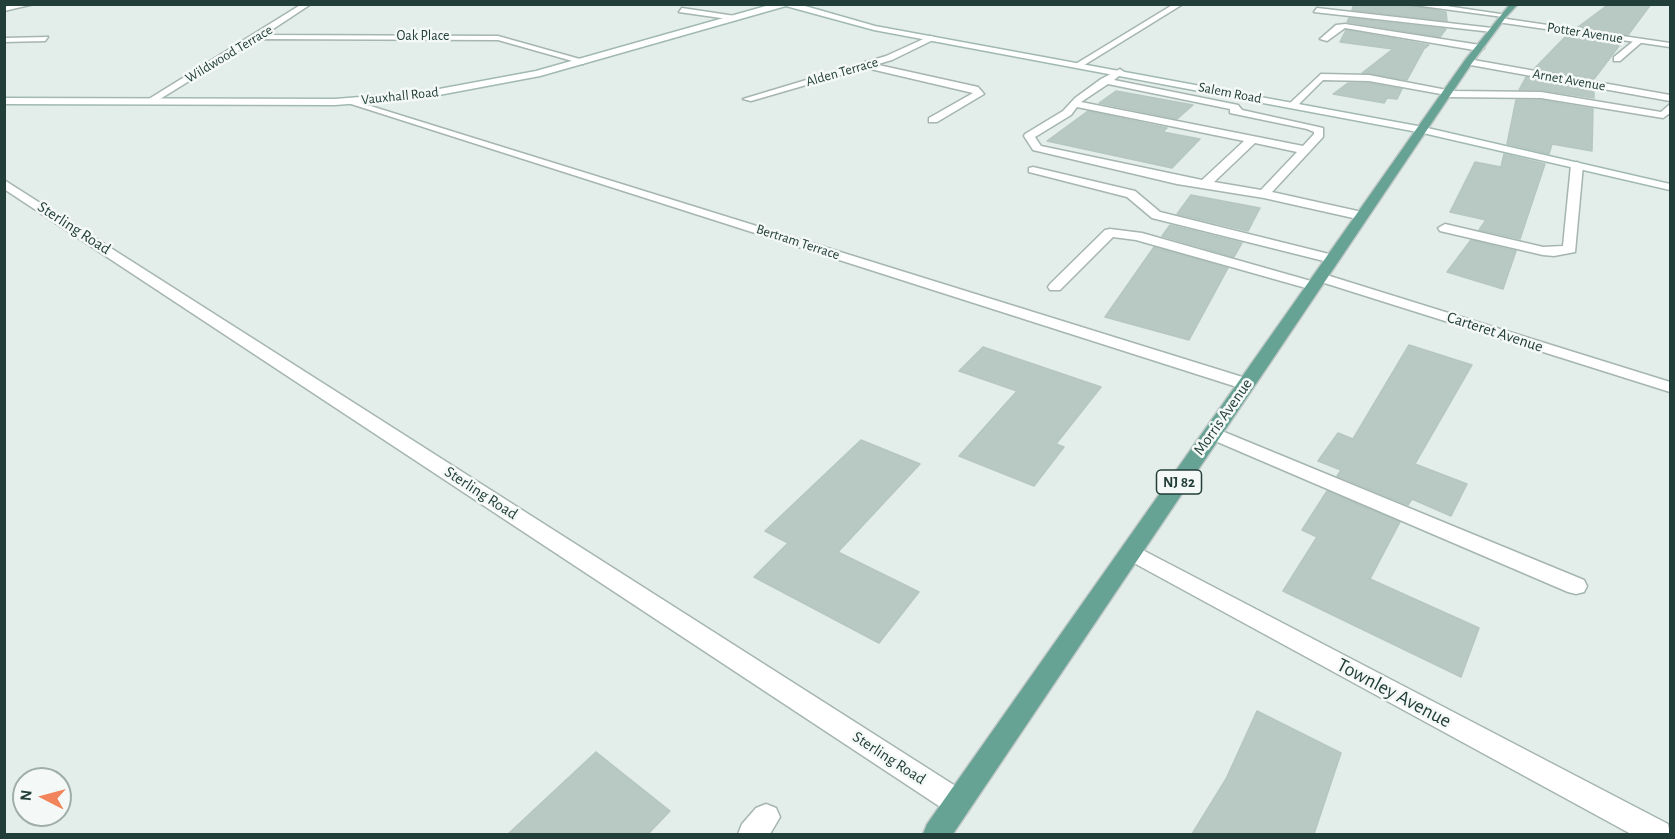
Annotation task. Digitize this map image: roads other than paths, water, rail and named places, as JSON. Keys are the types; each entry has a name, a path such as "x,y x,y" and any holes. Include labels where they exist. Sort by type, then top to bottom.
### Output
{"main road":[{"name":"Morris Avenue","path":"937,834 1468,62 1515,4"}],"street":[{"path":"4,9 31,4"},
{"name":"Wildwood Terrace","path":"149,102 259,37 308,4"},
{"name":"Vauxhall Road","path":"4,101 351,101 423,95 494,84 783,4"},
{"name":"Salem Road","path":"788,4 840,21 1423,130 1671,187"},
{"path":"1078,65 1180,4"},
{"path":"1354,14 1360,4"},
{"name":"Potter Avenue","path":"1410,4 1671,45"},
{"path":"1309,18 1320,7 1354,14 1492,30"},
{"path":"682,10 737,18 776,15"},
{"path":"794,15 840,21"},
{"path":"1324,39 1339,27 1354,27 1480,48"},
{"name":"Oak Place","path":"259,37 498,38 583,61"},
{"path":"4,40 45,39"},
{"name":"Alden Terrace","path":"748,99 889,58 933,39"},
{"path":"1617,59 1639,41"},
{"name":"Arnet Avenue","path":"1468,62 1671,98"},
{"path":"865,65 975,89 979,94 933,120"},
{"path":"1120,72 1104,81 1067,113 1029,136 1037,148 1362,216"},
{"path":"1293,105 1321,77 1369,78 1447,93 1520,94 1663,115 1671,107"},
{"path":"1104,81 1225,118 1253,139 1305,150"},
{"name":"Bertram Terrace","path":"351,101 1246,384"},
{"path":"1075,104 1310,126 1319,130 1319,135 1264,194"},
{"path":"1205,184 1253,139"},
{"path":"1445,228 1543,251 1554,252 1570,249 1577,165"},
{"path":"1033,170 1131,194 1156,215 1332,260"},
{"name":"Sterling Road","path":"4,183 958,803"},
{"name":"Carteret Avenue","path":"1055,287 1110,233 1137,236 1316,281 1671,387"},
{"path":"1212,433 1576,586"},
{"name":"Townley Avenue","path":"1131,552 1658,834"}]}
